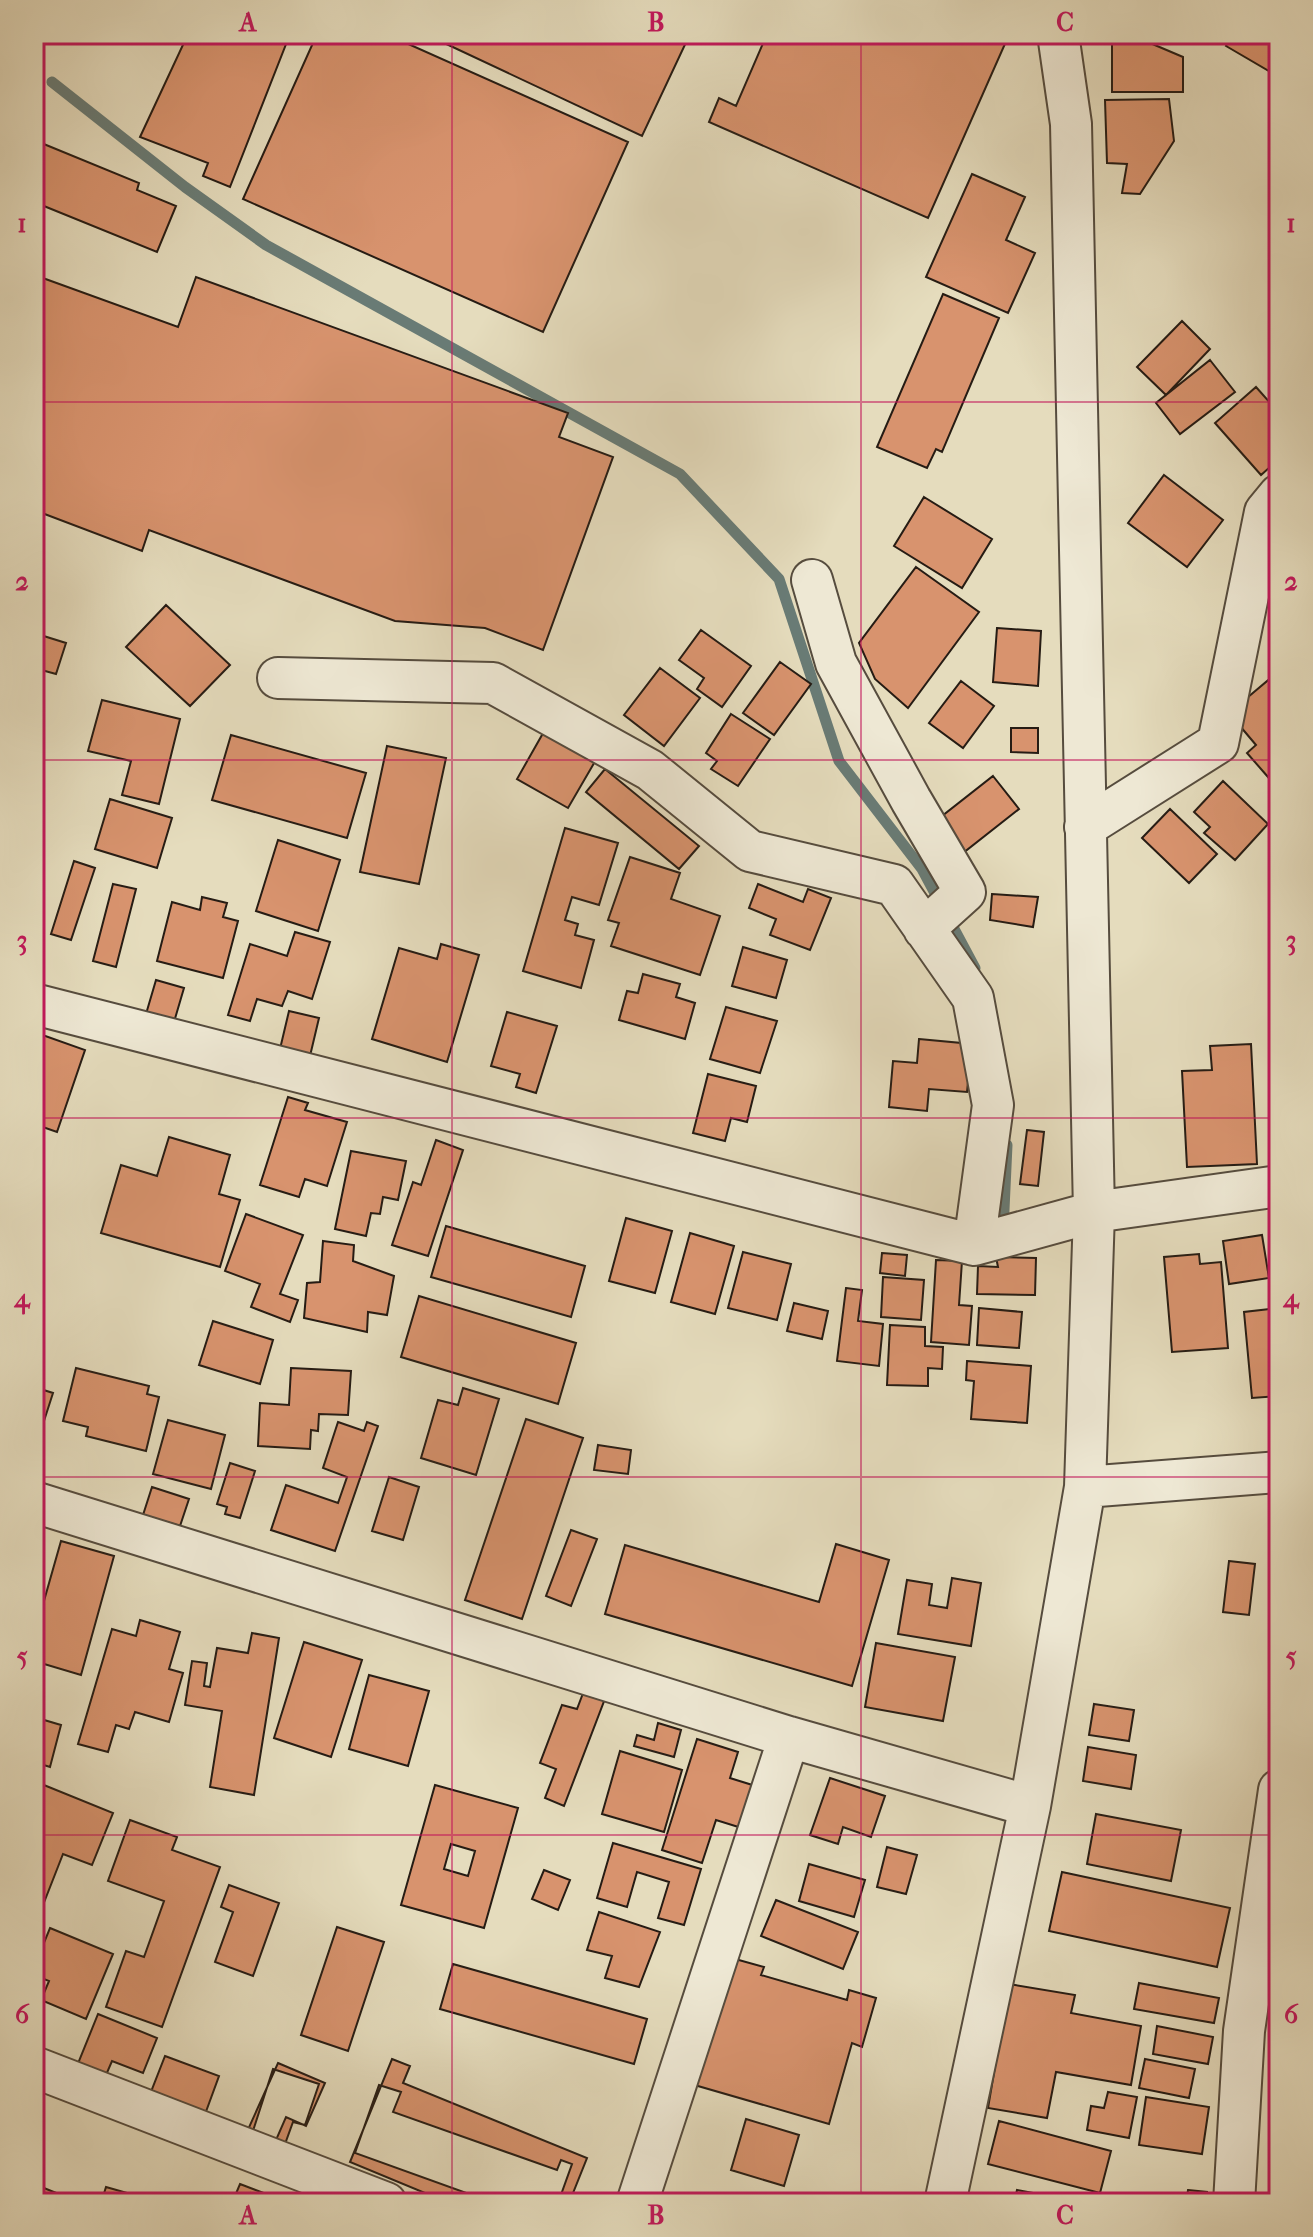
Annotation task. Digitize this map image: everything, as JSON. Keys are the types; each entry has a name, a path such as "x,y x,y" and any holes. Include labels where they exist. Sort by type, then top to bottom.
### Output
{"street":[{"path":"945,2203 1030,1806 1085,1487 1094,1212 1071,124 1058,34"},
{"path":"1085,827 1218,743 1265,512 1279,495"},
{"path":"812,580 836,663 965,892 924,929"},
{"path":"278,678 493,683 650,770 750,851 894,885 973,998 993,1105 974,1245"},
{"path":"34,1004 974,1245 1094,1212 1279,1186"},
{"path":"1085,1487 1279,1472"},
{"path":"34,1502 789,1737 1030,1806"},
{"path":"637,2203 789,1737"},
{"path":"1234,2203 1244,2031 1279,1790"},
{"path":"34,2067 386,2203"}],"building":[{"path":"188,34 290,34 230,187 203,176 208,163 140,137"},
{"path":"317,34 386,34 628,142 543,332 243,199"},
{"path":"425,34 690,34 642,136"},
{"path":"767,34 1001,34 1008,37 928,218 709,122 719,98 736,106"},
{"path":"1233,34 1279,34 1279,77 1226,46"},
{"path":"1143,40 1183,57 1183,92 1112,92 1112,41"},
{"path":"1169,99 1174,141 1140,194 1122,193 1127,164 1107,163 1105,100"},
{"path":"34,140 139,183 137,190 176,206 157,252 34,202"},
{"path":"972,174 1025,197 1006,240 1035,253 1008,313 926,277"},
{"path":"40,277 178,327 196,277 568,413 559,437 613,457 543,650 485,628 395,621 149,530 142,551 34,510 34,294"},
{"path":"943,294 999,318 942,452 936,449 927,468 877,447"},
{"path":"1182,321 1210,349 1166,395 1137,367"},
{"path":"1210,360 1235,392 1180,434 1156,403"},
{"path":"1256,387 1279,413 1279,459 1261,475 1215,423"},
{"path":"1164,475 1223,520 1187,567 1128,523"},
{"path":"924,497 992,539 962,588 894,546"},
{"path":"916,567 979,612 908,708 875,679 859,643"},
{"path":"166,605 230,665 190,706 126,647"},
{"path":"997,628 1041,631 1038,686 993,682"},
{"path":"701,630 751,666 722,707 697,689 704,678 679,660"},
{"path":"34,633 66,643 56,674 34,668"},
{"path":"780,662 811,684 774,735 743,713"},
{"path":"660,668 700,698 664,746 624,715"},
{"path":"1279,671 1279,768 1268,777 1247,753 1256,745 1229,713"},
{"path":"961,681 994,706 963,748 929,723"},
{"path":"102,700 180,719 159,804 122,795 131,761 88,751"},
{"path":"731,714 770,739 738,786 711,769 717,761 706,753"},
{"path":"546,728 597,758 568,808 517,779"},
{"path":"1011,728 1038,728 1038,753 1011,752"},
{"path":"231,735 366,773 347,838 212,800"},
{"path":"387,746 446,758 419,884 360,872"},
{"path":"605,769 699,846 679,869 586,792"},
{"path":"993,776 1019,809 963,853 937,820"},
{"path":"1223,781 1268,824 1235,860 1204,833 1210,827 1194,812"},
{"path":"110,799 172,818 157,868 95,849"},
{"path":"1170,809 1217,854 1189,883 1142,838"},
{"path":"565,828 618,843 599,905 572,897 565,920 578,924 575,935 594,940 581,988 523,971"},
{"path":"278,840 340,860 318,931 256,911"},
{"path":"630,857 680,873 671,899 720,916 700,975 611,946 619,923 608,920"},
{"path":"74,861 95,868 71,940 51,934"},
{"path":"113,884 136,889 116,967 93,961"},
{"path":"758,884 803,902 808,889 831,898 810,950 770,935 776,919 749,908"},
{"path":"992,894 1038,897 1033,927 990,920"},
{"path":"202,897 227,903 223,917 238,921 223,978 157,961 172,902 200,910"},
{"path":"295,932 330,942 312,999 288,991 282,1006 257,999 250,1021 228,1015 250,944 287,956"},
{"path":"441,944 479,955 447,1062 372,1039 399,948 437,959"},
{"path":"743,947 787,960 776,998 732,986"},
{"path":"643,974 680,984 676,997 695,1003 685,1039 619,1020 627,991 638,993"},
{"path":"156,980 184,988 174,1022 146,1014"},
{"path":"726,1007 777,1021 760,1073 710,1059"},
{"path":"289,1011 319,1018 310,1056 280,1049"},
{"path":"507,1012 557,1026 536,1093 516,1087 520,1074 491,1066"},
{"path":"34,1032 85,1050 57,1132 34,1124"},
{"path":"919,1039 972,1044 967,1092 929,1089 927,1111 889,1107 893,1061 917,1063"},
{"path":"1251,1044 1257,1164 1187,1167 1182,1071 1212,1070 1210,1046"},
{"path":"708,1074 756,1086 747,1122 731,1118 725,1141 693,1133"},
{"path":"288,1097 308,1103 305,1110 347,1122 327,1186 305,1179 299,1197 260,1185"},
{"path":"1027,1130 1044,1132 1038,1186 1020,1184"},
{"path":"169,1137 230,1155 219,1194 240,1200 220,1267 101,1233 121,1165 157,1176"},
{"path":"436,1140 463,1150 428,1256 392,1245 413,1182 421,1185"},
{"path":"351,1151 406,1161 398,1200 383,1197 380,1214 371,1213 366,1236 335,1229"},
{"path":"246,1214 303,1235 280,1294 298,1300 290,1322 251,1307 260,1284 225,1271"},
{"path":"626,1218 672,1231 655,1293 609,1281"},
{"path":"446,1226 585,1266 571,1317 431,1277"},
{"path":"690,1233 734,1246 715,1314 671,1302"},
{"path":"1262,1235 1269,1278 1229,1284 1223,1241"},
{"path":"323,1241 354,1245 353,1261 394,1276 387,1315 368,1312 367,1332 304,1318 307,1283 320,1282"},
{"path":"743,1252 791,1264 777,1320 728,1308"},
{"path":"882,1253 907,1255 905,1276 880,1273"},
{"path":"1199,1254 1200,1264 1221,1262 1228,1348 1172,1352 1164,1257"},
{"path":"996,1257 1036,1258 1035,1295 977,1294 978,1266 998,1267"},
{"path":"936,1260 962,1261 959,1305 972,1306 969,1345 931,1342"},
{"path":"883,1277 924,1280 921,1320 881,1317"},
{"path":"846,1288 862,1290 858,1321 883,1324 879,1366 837,1361"},
{"path":"419,1296 576,1343 558,1404 401,1357"},
{"path":"794,1303 828,1311 822,1339 787,1331"},
{"path":"979,1308 1022,1312 1019,1348 977,1345"},
{"path":"1279,1308 1279,1396 1252,1398 1244,1312"},
{"path":"213,1321 273,1340 260,1384 199,1365"},
{"path":"890,1325 925,1327 925,1346 943,1347 942,1369 928,1368 928,1386 887,1385"},
{"path":"967,1361 1031,1366 1027,1423 971,1419 974,1381 966,1380"},
{"path":"76,1368 149,1386 147,1394 159,1397 146,1451 86,1436 88,1427 63,1421"},
{"path":"291,1368 351,1371 348,1415 319,1414 318,1431 311,1430 310,1449 258,1446 260,1403 289,1405"},
{"path":"34,1387 53,1393 43,1424 34,1421"},
{"path":"463,1388 499,1399 476,1475 421,1458 438,1400 458,1405"},
{"path":"526,1419 583,1438 522,1619 465,1600"},
{"path":"168,1420 225,1435 211,1489 153,1474"},
{"path":"338,1422 364,1431 367,1422 378,1426 335,1551 271,1530 286,1485 338,1503 347,1477 323,1468"},
{"path":"598,1445 631,1450 628,1474 594,1470"},
{"path":"230,1463 255,1471 240,1518 225,1514 227,1507 217,1504"},
{"path":"389,1477 419,1487 403,1540 372,1531"},
{"path":"152,1487 189,1499 180,1526 143,1515"},
{"path":"571,1530 597,1539 571,1606 546,1596"},
{"path":"61,1541 114,1556 81,1675 34,1661 34,1636"},
{"path":"836,1544 889,1560 852,1686 605,1614 625,1545 819,1602"},
{"path":"1229,1561 1255,1564 1249,1615 1223,1612"},
{"path":"952,1578 981,1583 971,1646 898,1634 907,1580 932,1584 929,1605 947,1608"},
{"path":"140,1620 180,1632 169,1669 183,1673 169,1722 135,1712 129,1729 116,1725 108,1752 78,1744 112,1629 136,1636"},
{"path":"252,1633 279,1638 254,1795 210,1787 222,1711 185,1705 192,1661 207,1663 204,1686 210,1687 217,1648 248,1653"},
{"path":"304,1642 362,1660 331,1757 274,1738"},
{"path":"876,1643 955,1657 943,1721 865,1707"},
{"path":"369,1675 429,1691 408,1766 349,1749"},
{"path":"585,1688 606,1696 564,1806 545,1798 556,1769 540,1763 562,1705 577,1709"},
{"path":"1094,1704 1134,1710 1129,1741 1089,1735"},
{"path":"34,1717 61,1725 50,1767 34,1762"},
{"path":"658,1723 681,1730 674,1757 634,1746 637,1735 654,1740"},
{"path":"697,1739 738,1752 730,1778 762,1788 748,1830 716,1820 702,1863 662,1850"},
{"path":"1088,1747 1136,1755 1131,1789 1083,1781"},
{"path":"620,1751 682,1770 664,1832 602,1814"},
{"path":"830,1778 885,1796 871,1837 843,1827 838,1844 810,1835"},
{"path":"34,1781 113,1813 92,1865 63,1854 43,1905 34,1904"},
{"path":"435,1785 518,1808 484,1928 401,1905","holes":["451,1844 475,1851 468,1876 444,1869"]},
{"path":"1096,1814 1181,1830 1171,1881 1087,1864"},
{"path":"130,1820 177,1837 172,1850 220,1867 162,2027 106,2007 126,1951 144,1957 164,1901 108,1881"},
{"path":"613,1843 701,1869 684,1925 658,1918 669,1882 637,1872 627,1907 597,1898"},
{"path":"887,1847 917,1855 906,1894 877,1887"},
{"path":"809,1864 865,1880 854,1917 799,1901"},
{"path":"544,1870 570,1880 558,1910 532,1899"},
{"path":"1062,1872 1230,1908 1217,1967 1049,1931"},
{"path":"229,1885 279,1903 253,1976 215,1962 233,1912 221,1907"},
{"path":"776,1900 858,1932 843,1969 761,1936"},
{"path":"599,1912 660,1932 639,1987 605,1978 612,1956 587,1950"},
{"path":"337,1927 384,1942 348,2051 301,2035"},
{"path":"50,1928 113,1954 86,2019 41,2000 49,1981 34,1975 34,1967"},
{"path":"728,1957 764,1967 761,1975 847,2000 849,1990 876,1998 862,2047 852,2043 829,2124 691,2084"},
{"path":"453,1964 647,2019 634,2064 440,2009"},
{"path":"1139,1983 1219,1998 1214,2023 1134,2009"},
{"path":"1009,1984 1075,1995 1071,2013 1141,2026 1131,2085 1056,2072 1047,2118 988,2108"},
{"path":"98,2014 157,2038 143,2073 112,2061 103,2082 75,2071"},
{"path":"1157,2026 1213,2037 1208,2064 1153,2054"},
{"path":"165,2056 219,2076 204,2117 149,2097"},
{"path":"392,2059 410,2066 403,2083 587,2158 569,2203 449,2203 350,2162"},
{"path":"1145,2059 1195,2069 1189,2098 1139,2088"},
{"path":"278,2063 325,2083 306,2126 286,2117 273,2147 246,2134"},
{"path":"273,2069 319,2084 305,2125 293,2122 285,2144 252,2134"},
{"path":"379,2085 401,2092 393,2112 557,2170 561,2160 572,2164 558,2203 494,2203 355,2153"},
{"path":"1108,2092 1137,2097 1129,2138 1087,2130 1091,2106 1104,2108"},
{"path":"1146,2097 1209,2107 1202,2154 1139,2145"},
{"path":"746,2119 799,2135 784,2186 731,2170"},
{"path":"999,2121 1111,2151 1100,2193 988,2164"},
{"path":"34,2184 81,2203 34,2203"},
{"path":"240,2184 290,2203 232,2203"},
{"path":"106,2187 162,2203 101,2203"},
{"path":"1017,2190 1087,2203 1014,2203"},
{"path":"1188,2190 1207,2192 1206,2203 1186,2203"},
{"path":"251,2193 273,2202 246,2203"}],"waterway":[{"path":"52,82 185,187 266,245 680,474 779,579 839,761 922,869 975,968"},
{"path":"1003,1231 1007,1145"}]}
